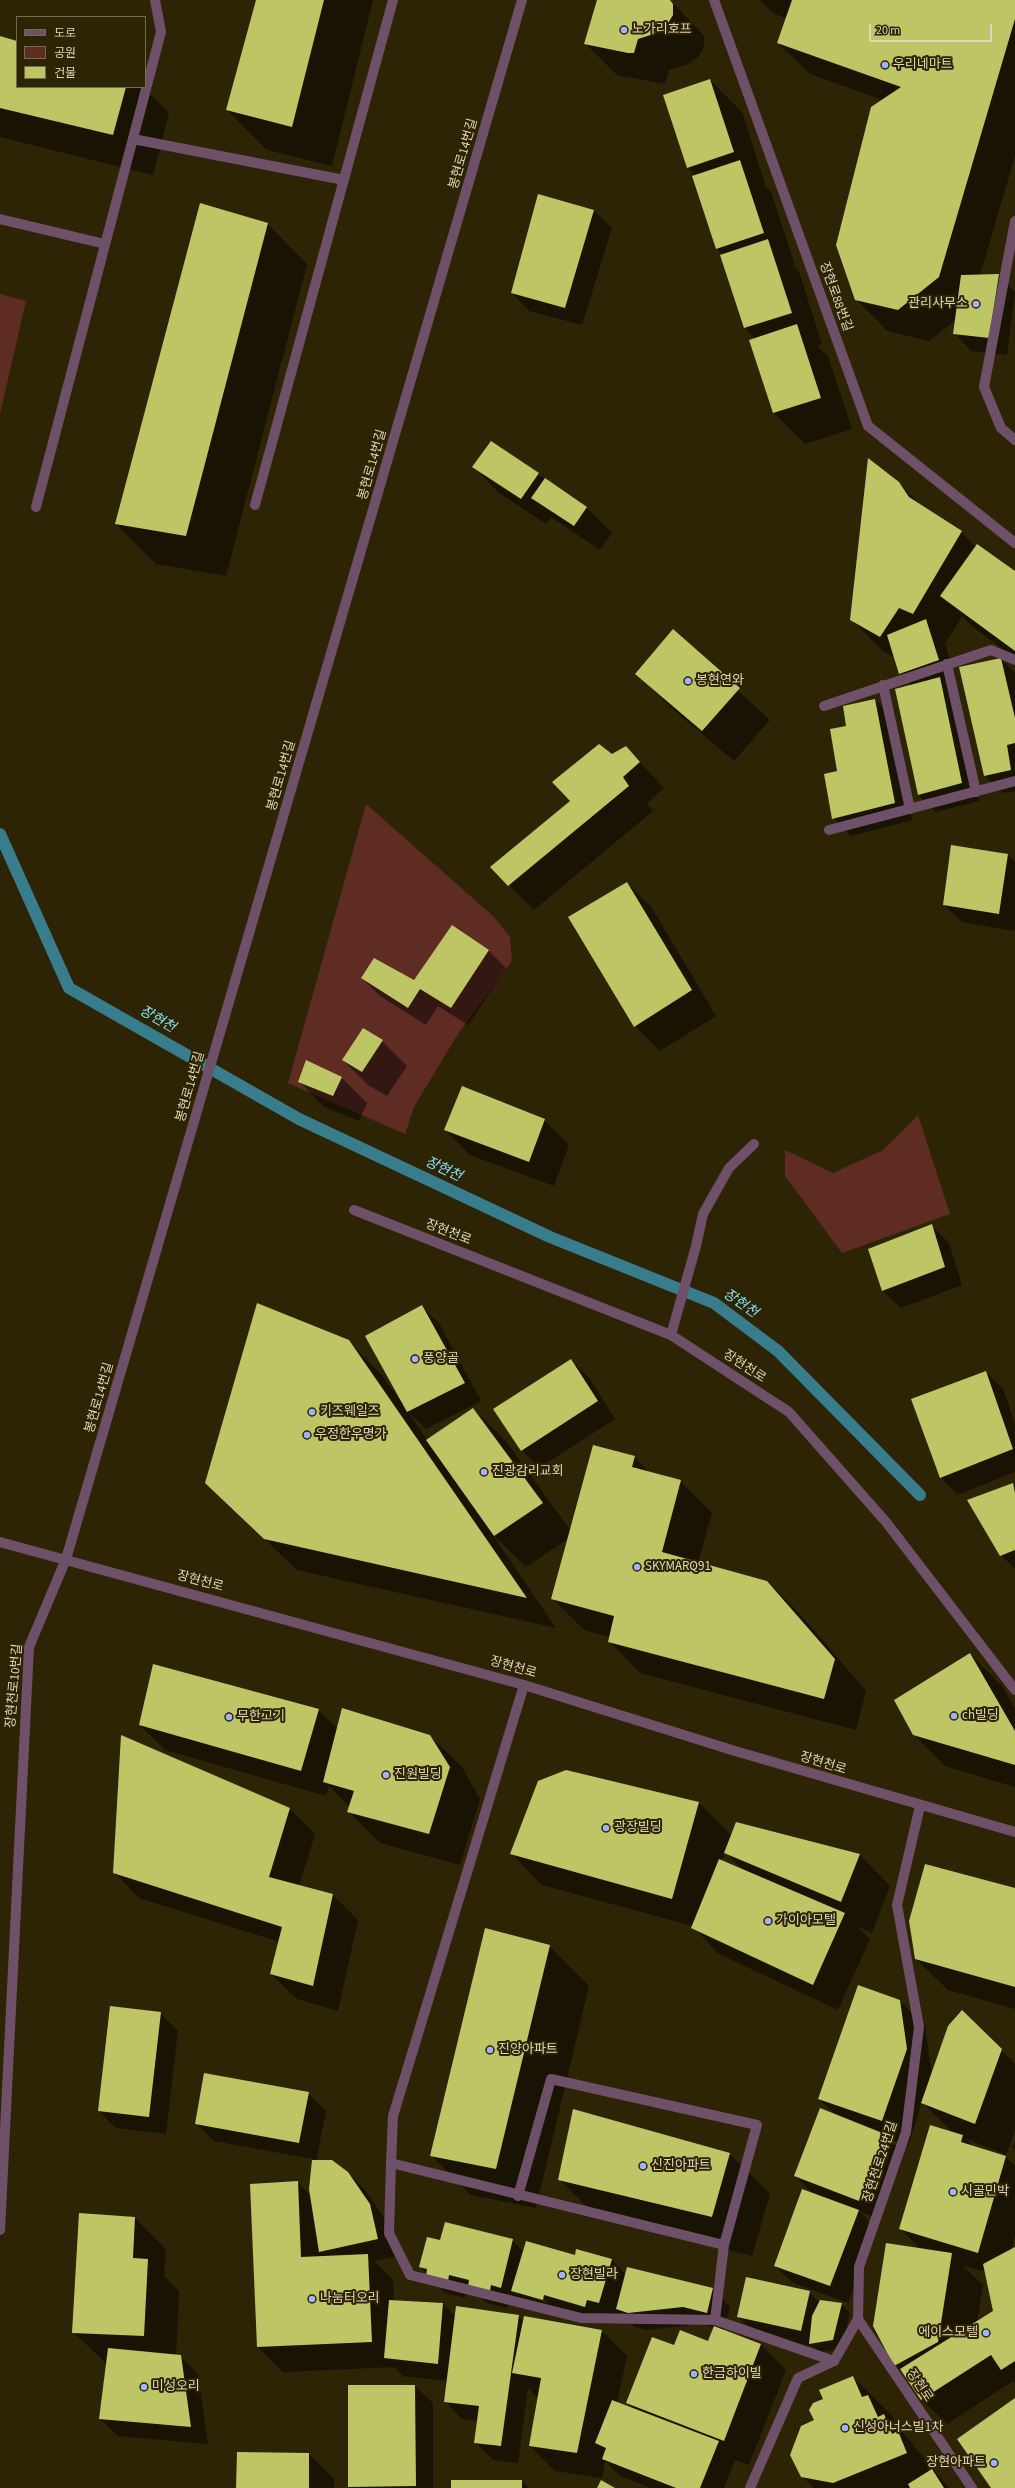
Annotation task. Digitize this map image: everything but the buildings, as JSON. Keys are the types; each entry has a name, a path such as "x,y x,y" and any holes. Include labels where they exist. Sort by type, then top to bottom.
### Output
{"street":[{"path":"36,507 161,32 155,0"},
{"path":"255,504 394,0"},
{"name":"봉현로14번길","path":"66,1559 522,0"},
{"name":"장현로88번길","path":"714,0 868,426 1015,543"},
{"path":"133,139 344,180"},
{"path":"0,219 105,244"},
{"path":"1015,221 984,388 1001,428 1015,440"},
{"path":"824,706 991,650 1015,660"},
{"path":"947,664 976,792"},
{"path":"883,685 910,809"},
{"path":"829,830 1015,782"},
{"path":"672,1335 703,1214 729,1168 754,1144"},
{"name":"장현천로","path":"354,1210 672,1335 789,1412 886,1522 1015,1690"},
{"name":"장현천로","path":"0,1542 524,1684 735,1751 920,1806 1015,1832"},
{"name":"장현천로10번길","path":"0,2230 1,2176 29,1647 66,1559"},
{"path":"524,1684 393,2116 389,2233 410,2274 581,2318 715,2320 834,2361"},
{"name":"장현천로24번길","path":"834,2361 858,2319 859,2267 906,2132 919,2027 897,1905 920,1806"},
{"path":"518,2196 550,2079 757,2125 724,2245 715,2320"},
{"path":"391,2163 518,2196 724,2245"},
{"name":"장현로","path":"858,2319 972,2488"},
{"path":"750,2488 798,2378 834,2361"}],"green space":[{"path":"0,294 26,301 0,414"},
{"path":"366,804 493,916 510,937 512,961 458,1034 415,1105 405,1134 288,1083"},
{"path":"918,1115 950,1214 842,1253 785,1176 785,1150 833,1173 883,1150"}],"waterway":[{"name":"장현천","path":"0,834 69,988 299,1119 550,1237 714,1303 778,1351 920,1495"}],"place":[{"name":"노가리호프","path":"624,30"},
{"name":"우리네마트","path":"885,65"},
{"name":"관리사무소","path":"976,304"},
{"name":"봉현연와","path":"688,681"},
{"name":"풍양골","path":"415,1359"},
{"name":"키즈웨일즈","path":"312,1412"},
{"name":"우정한우명가","path":"307,1435"},
{"name":"진광감리교회","path":"484,1472"},
{"name":"SKYMARQ91","path":"637,1567"},
{"name":"ch빌딩","path":"954,1716"},
{"name":"무한고기","path":"229,1717"},
{"name":"진원빌딩","path":"386,1775"},
{"name":"광장빌딩","path":"606,1828"},
{"name":"가이아모텔","path":"768,1921"},
{"name":"진양아파트","path":"490,2050"},
{"name":"신진아파트","path":"643,2166"},
{"name":"시골민박","path":"953,2192"},
{"name":"장현빌라","path":"562,2275"},
{"name":"나눔터오리","path":"312,2299"},
{"name":"에이스모텔","path":"986,2333"},
{"name":"한금하이빌","path":"694,2374"},
{"name":"미성오리","path":"144,2387"},
{"name":"신성아너스빌1차","path":"845,2428"},
{"name":"장현아파트","path":"994,2463"}]}
